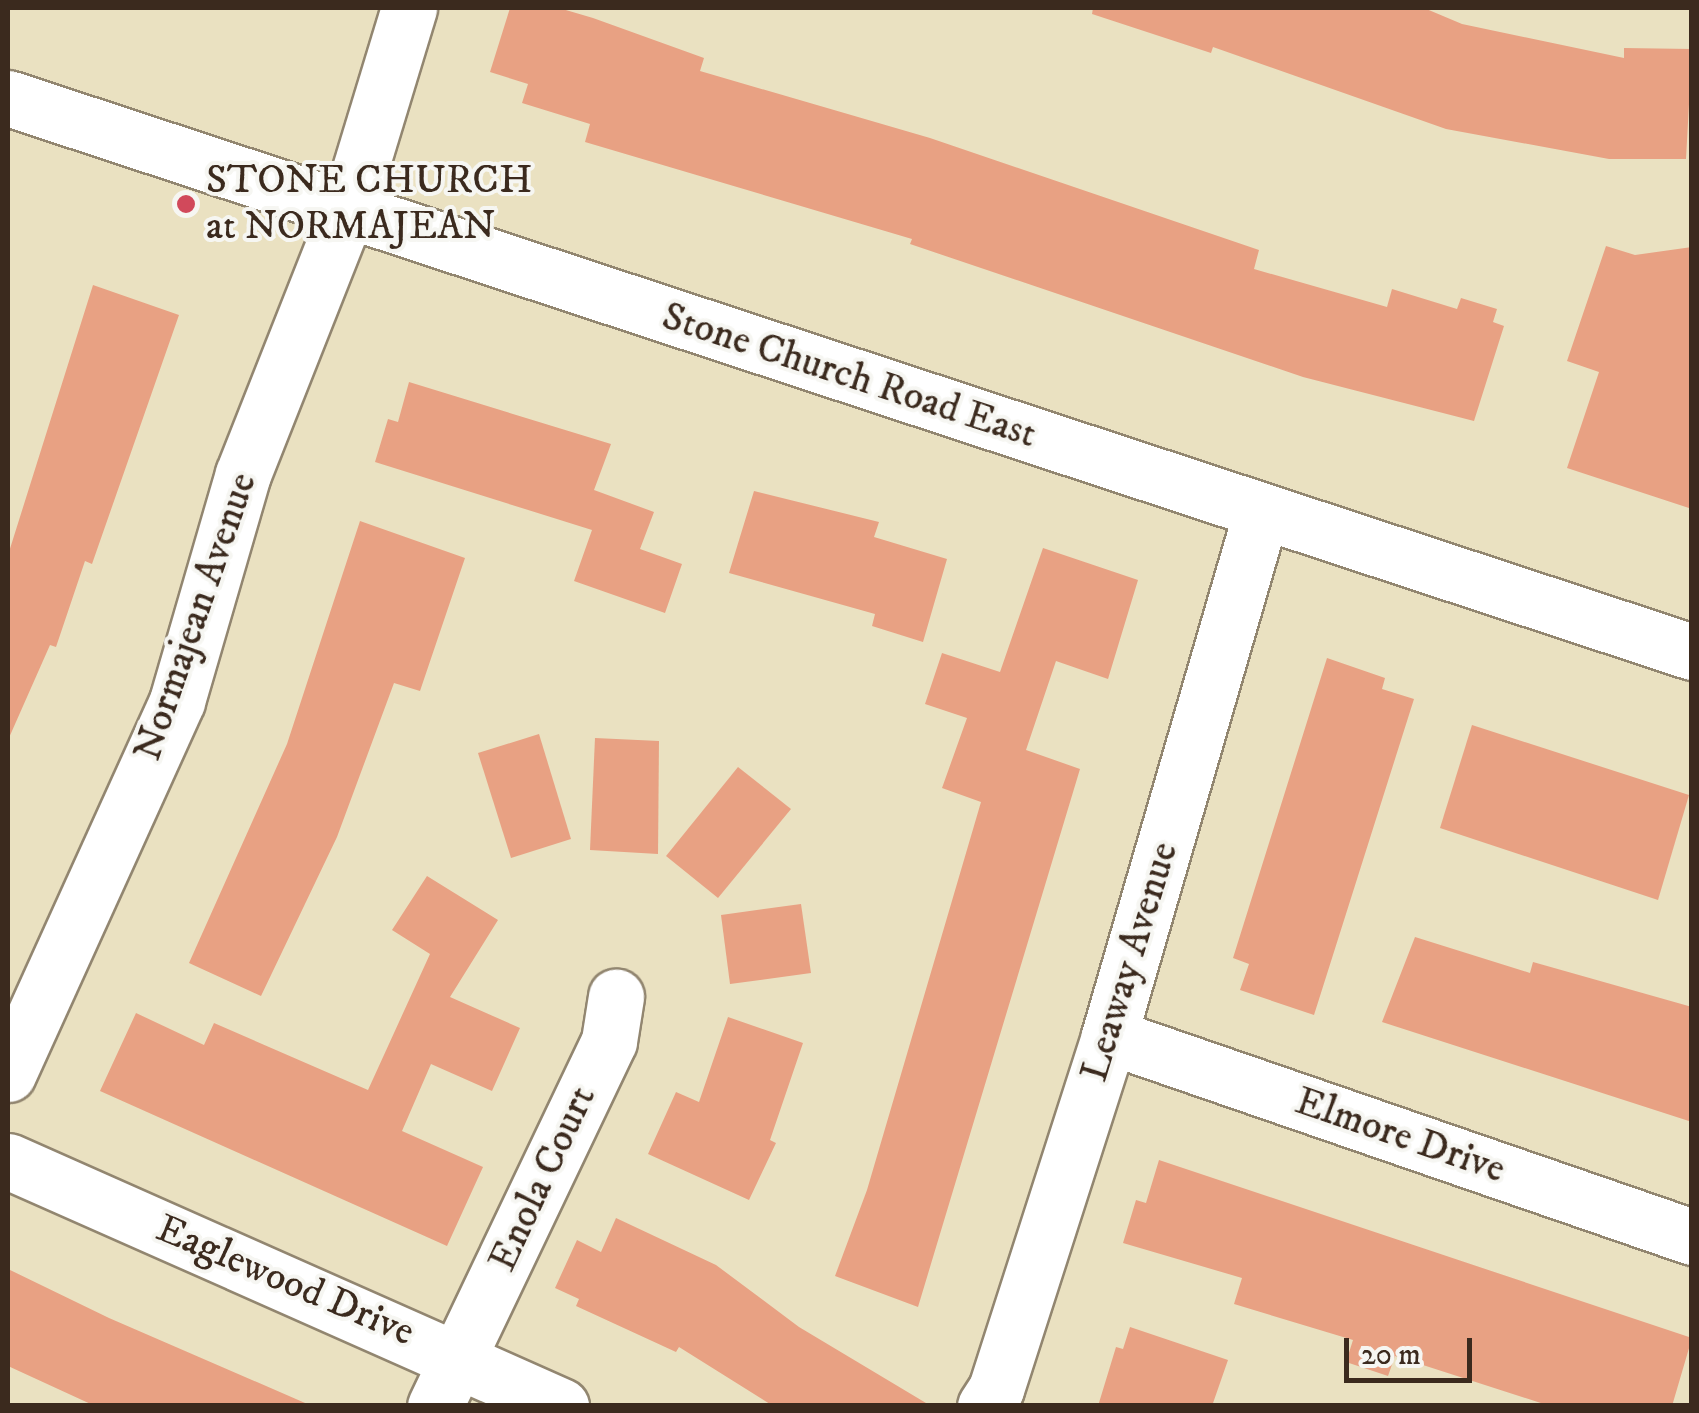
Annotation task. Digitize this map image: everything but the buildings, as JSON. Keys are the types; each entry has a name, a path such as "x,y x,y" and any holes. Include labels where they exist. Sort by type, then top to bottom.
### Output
{"street":[{"name":"Normajean Avenue","path":"8,1074 177,700 243,474 348,209 409,8"},
{"name":"Stone Church Road East","path":"8,98 1692,652"},
{"name":"Leaway Avenue","path":"985,1406 996,1388 1109,1036 1262,513"},
{"name":"Enola Court","path":"435,1406 608,1042 616,997"},
{"name":"Elmore Drive","path":"1109,1036 1692,1237"},
{"name":"Eaglewood Drive","path":"8,1161 459,1356 561,1406"}],"place":[{"name":"STONE CHURCH at NORMAJEAN","path":"186,204"}]}
